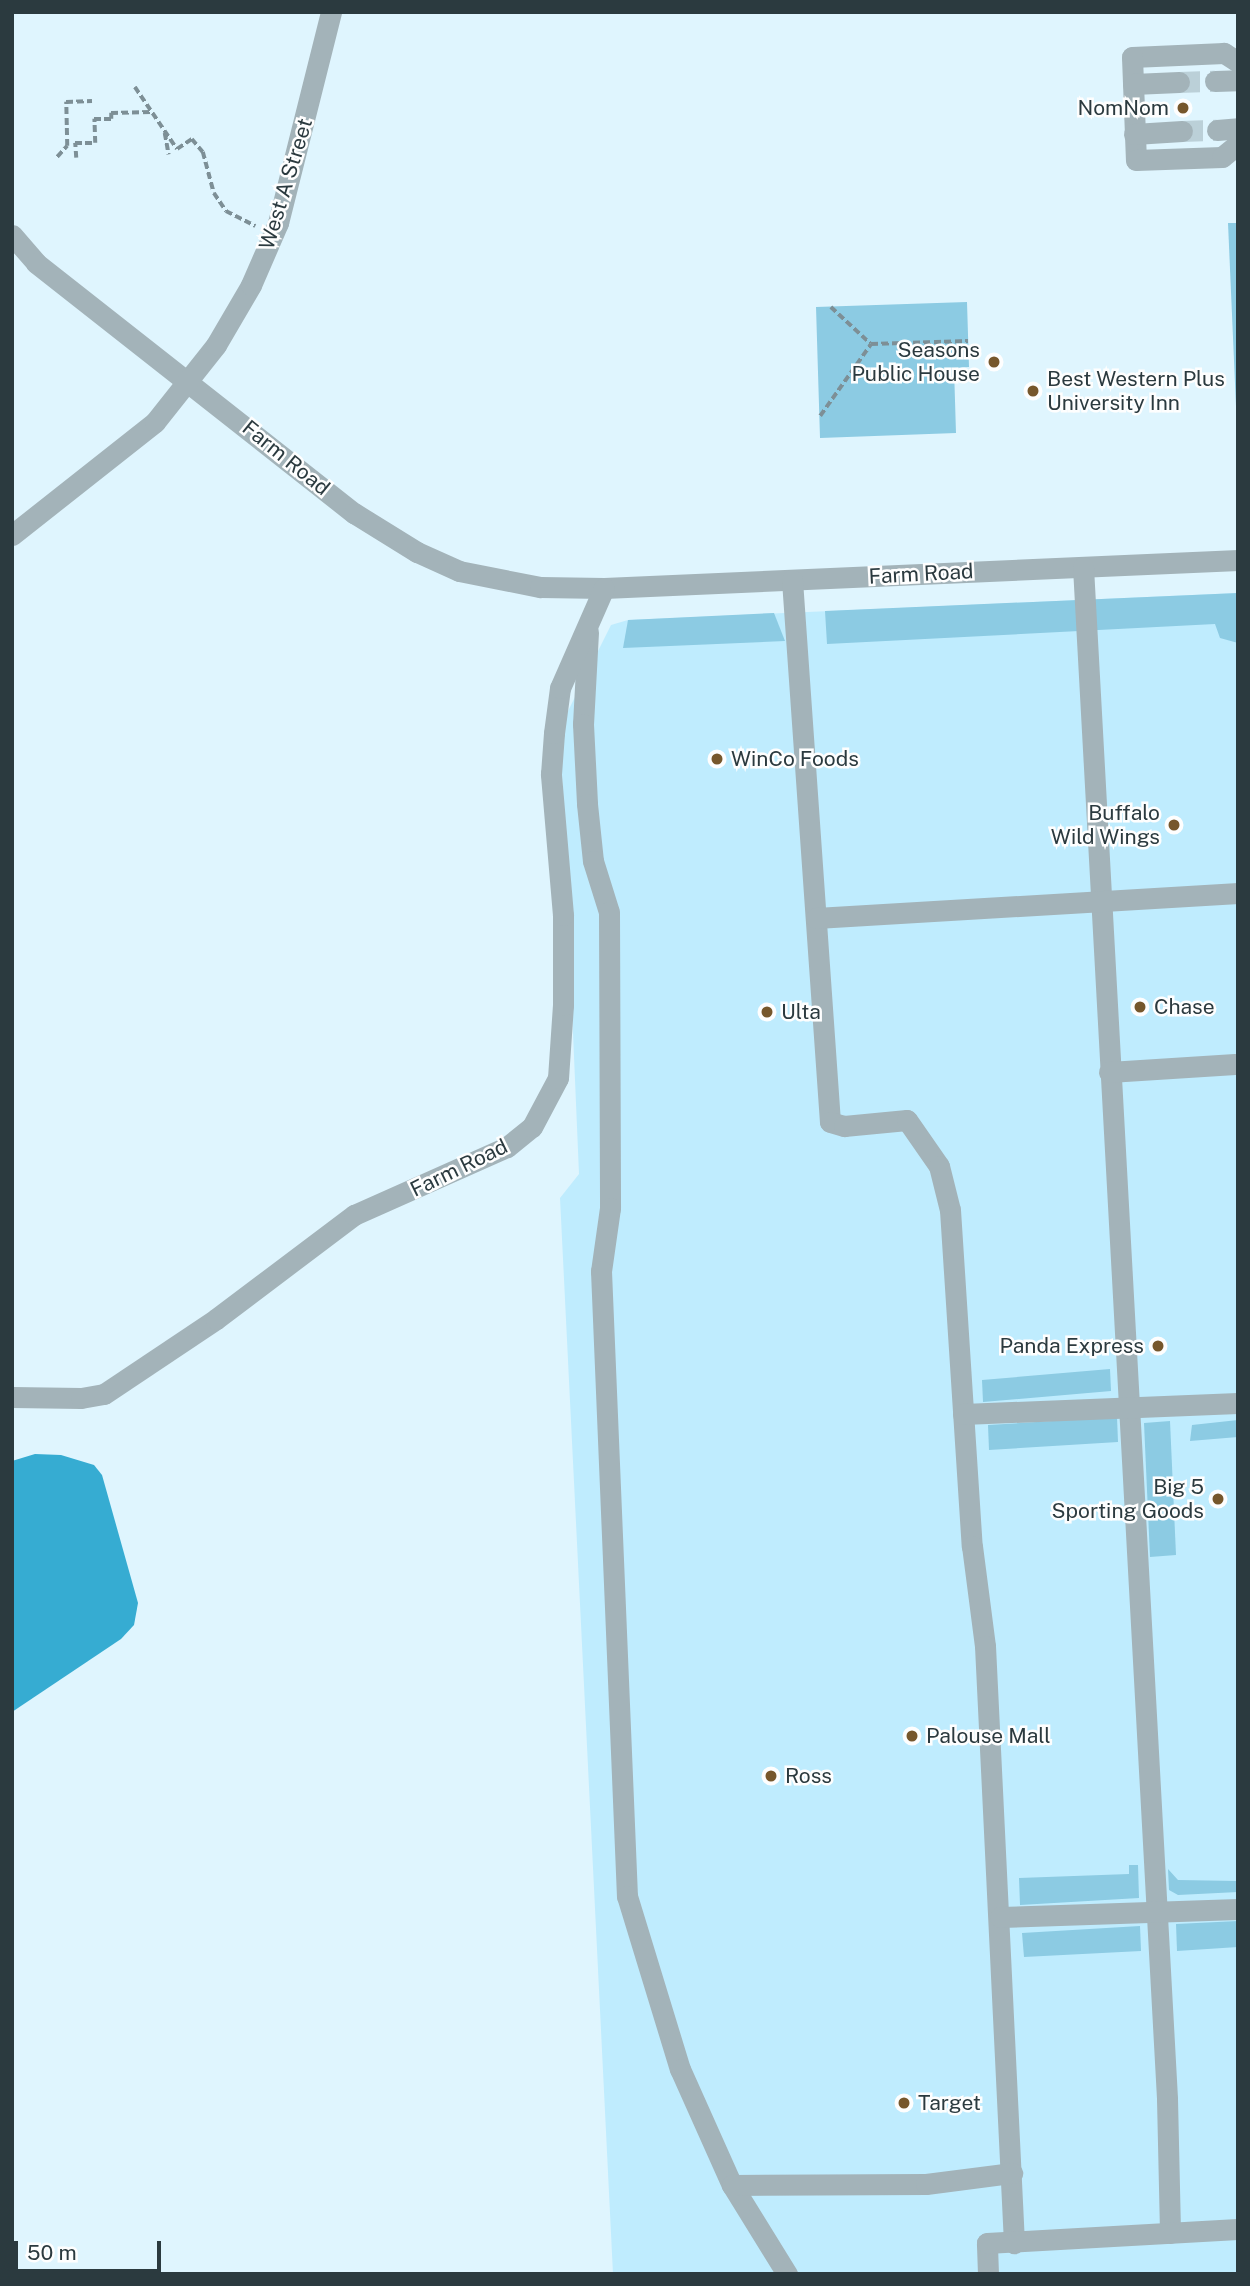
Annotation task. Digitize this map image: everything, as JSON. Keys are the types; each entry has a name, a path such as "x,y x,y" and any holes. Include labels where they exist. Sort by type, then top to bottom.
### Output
{"street":[{"name":"West A Street","path":"12,535 155,422 216,345 251,285 278,223 331,12"},
{"path":"1238,62 1224,53 1132,57 1136,160 1222,157 1238,144"},
{"path":"1215,81 1238,80"},
{"path":"1133,84 1179,82"},
{"path":"1134,134 1182,131"},
{"name":"Farm Road","path":"12,234 36,263 188,378 354,513 417,552 458,572 500,582 604,588 1238,560"},
{"path":"1083,567 1157,1910 1170,2233"},
{"path":"792,580 830,1122 844,1126 907,1120 939,1166 950,1210 975,1593 985,1646 1014,2243"},
{"name":"Farm Road","path":"12,1397 81,1398 104,1394 216,1319 355,1215 507,1147 532,1128 558,1078 564,1005 563,915 551,774 554,733 561,688 589,632 604,588"},
{"path":"589,632 583,724 587,804 593,861 609,912 610,1208 601,1272 627,1896 680,2069 732,2185 787,2274"},
{"path":"816,918 1238,892"},
{"path":"1109,1072 1235,1064"},
{"path":"963,1415 1238,1403"},
{"path":"999,1917 1238,1909"},
{"path":"732,2185 926,2184 1012,2173"},
{"path":"988,2274 988,2243 1238,2229"}],"path":[{"path":"135,87 177,149 192,139 197,144 206,158 219,202 257,228 253,238"},
{"path":"57,157 67,143 66,102 92,101"},
{"path":"67,143 95,143 94,119 111,118 111,113 151,112"},
{"path":"165,132 169,155"},
{"path":"75,143 76,158"},
{"path":"831,307 871,344 968,341"},
{"path":"820,416 871,344"}],"shaded area":[{"path":"1228,223 1238,223 1238,452"},
{"path":"967,302 969,367 954,368 956,433 820,438 816,307"},
{"name":"Palouse Mall","path":"1238,593 1238,2274 613,2274 560,1198 579,1174 560,727 611,625 628,620"},
{"path":"1238,593 1238,643 1220,638 1215,624 827,644 825,611"},
{"path":"774,613 785,641 623,648 628,620"},
{"path":"1110,1369 1111,1391 983,1402 982,1380"},
{"path":"1117,1417 1118,1442 989,1450 988,1425"},
{"path":"1238,1420 1238,1437 1190,1441 1192,1425"},
{"path":"1170,1421 1176,1555 1150,1557 1144,1423"},
{"path":"35,1454 61,1455 94,1465 102,1475 138,1603 134,1625 121,1639 12,1712 12,1461"},
{"path":"1129,1865 1138,1865 1139,1898 1020,1905 1019,1878 1129,1874"},
{"path":"1168,1869 1178,1880 1238,1881 1238,1892 1178,1895 1169,1890"},
{"path":"1238,1921 1238,1947 1177,1951 1176,1924"},
{"path":"1140,1926 1141,1951 1024,1957 1022,1933"}],"tunnel":[{"path":"1179,82 1215,81"},
{"path":"1182,131 1217,130"}],"place":[{"name":"NomNom","path":"1183,108"},
{"name":"Seasons Public House","path":"994,362"},
{"name":"Best Western Plus University Inn","path":"1033,391"},
{"name":"WinCo Foods","path":"717,759"},
{"name":"Buffalo Wild Wings","path":"1174,825"},
{"name":"Chase","path":"1140,1007"},
{"name":"Ulta","path":"767,1012"},
{"name":"Panda Express","path":"1158,1346"},
{"name":"Big 5 Sporting Goods","path":"1218,1499"},
{"name":"Palouse Mall","path":"912,1736"},
{"name":"Ross","path":"771,1776"},
{"name":"Target","path":"904,2103"}]}
